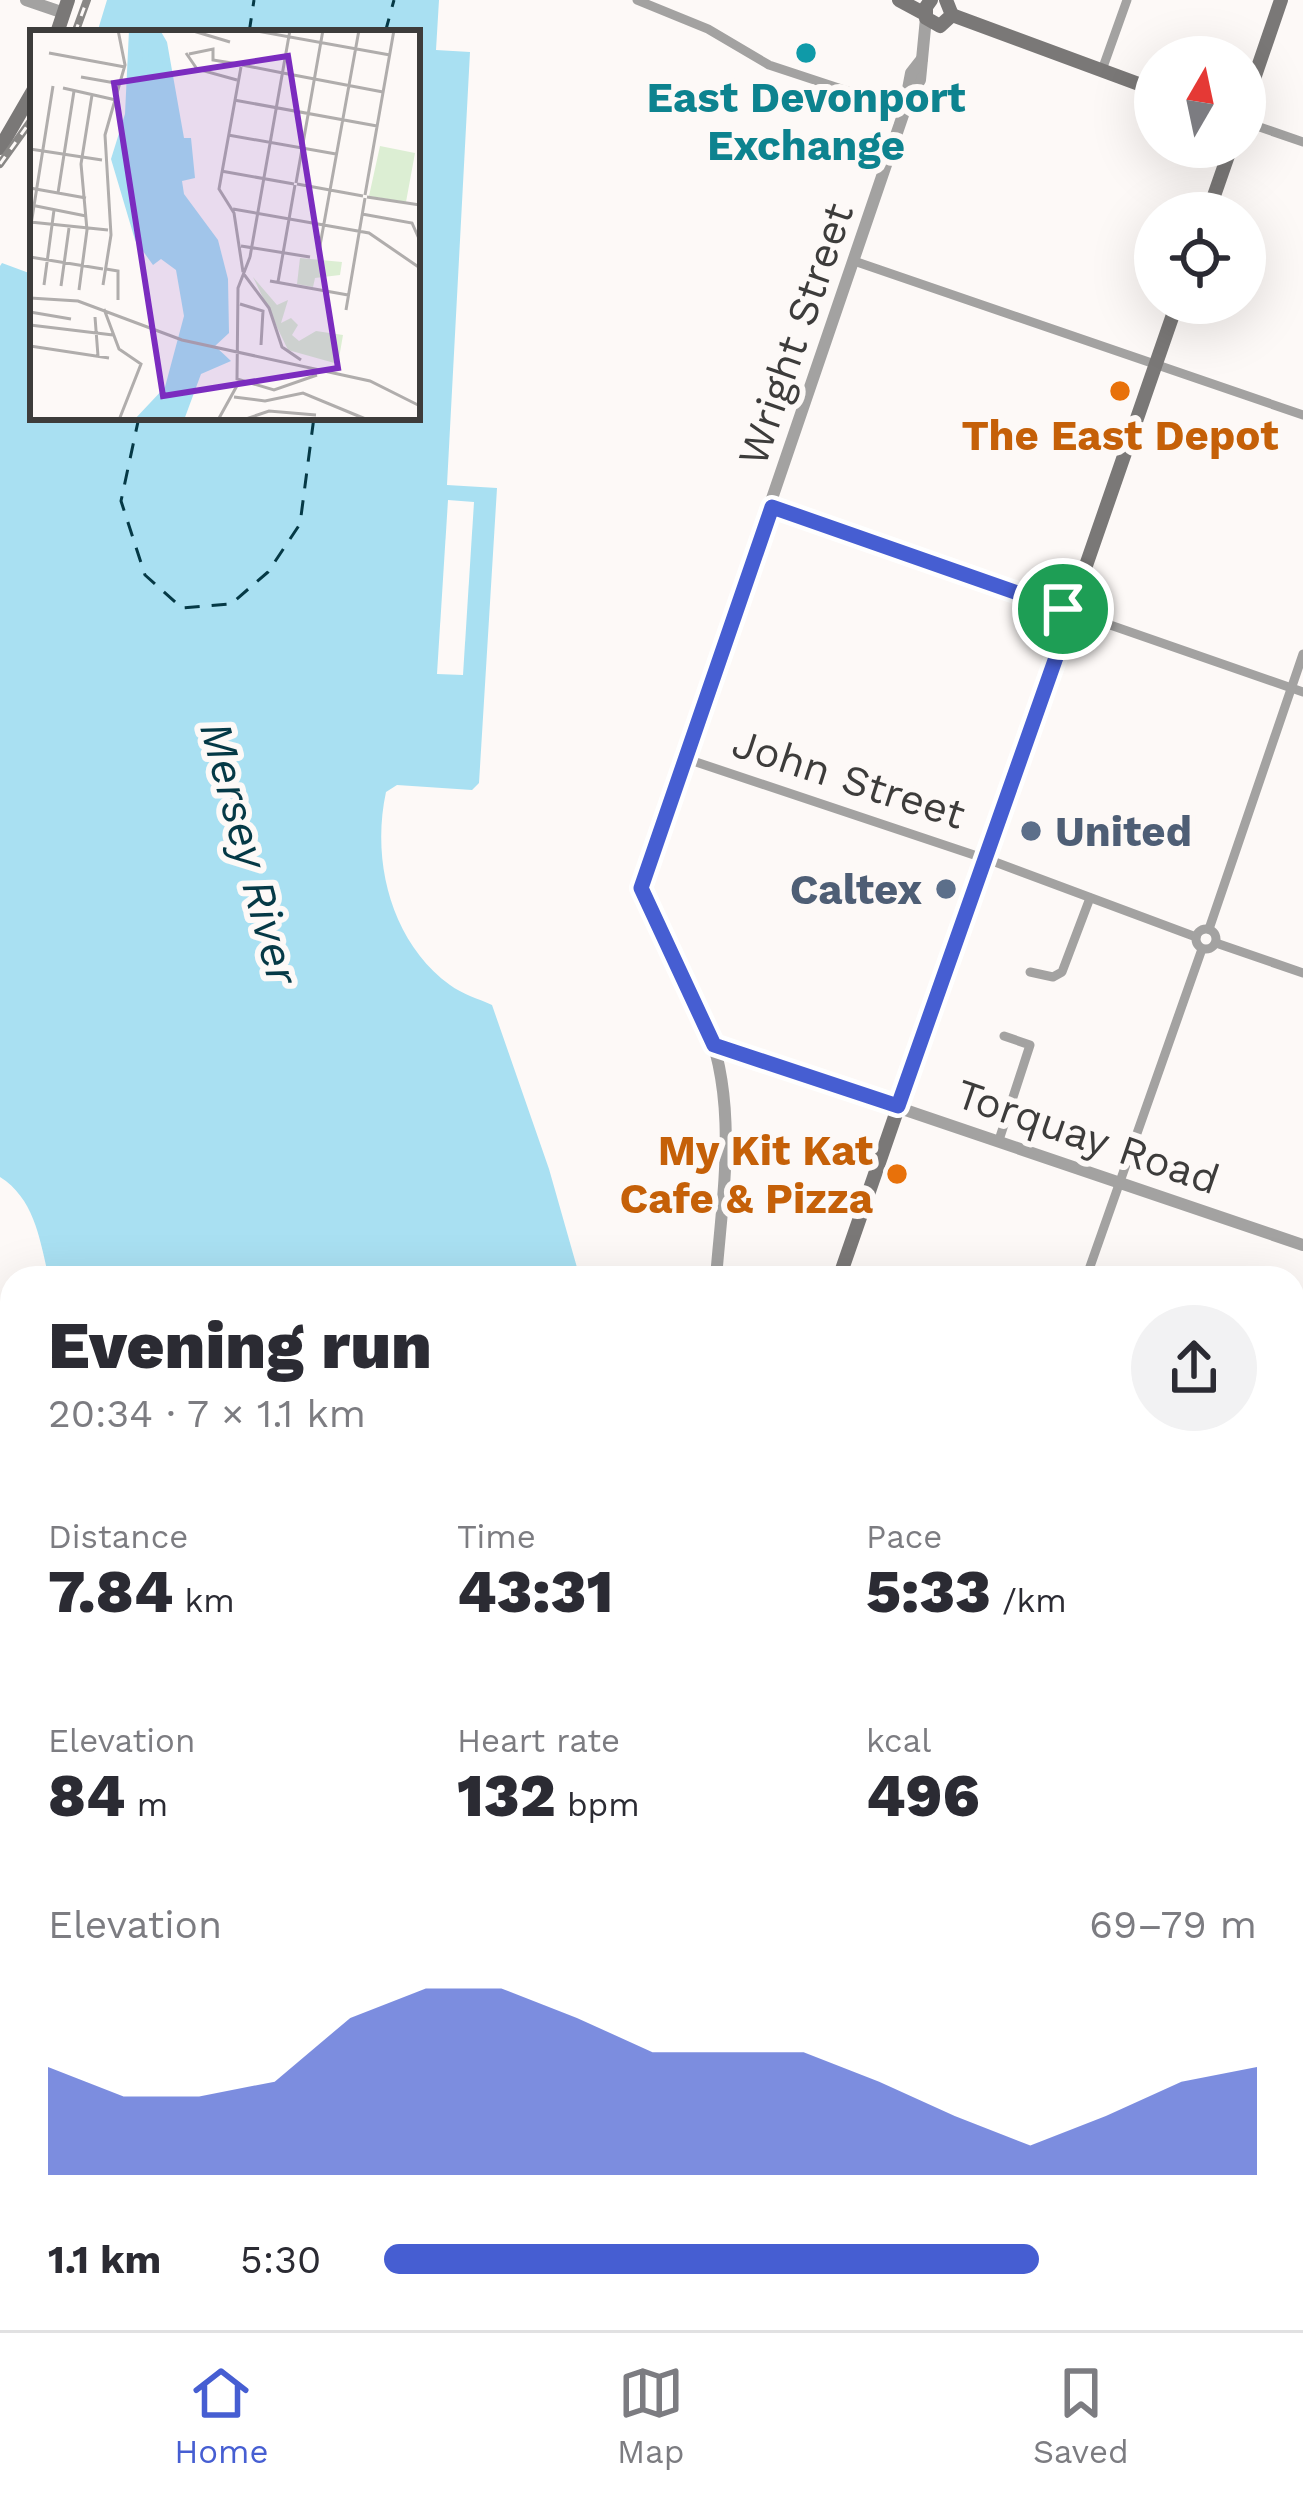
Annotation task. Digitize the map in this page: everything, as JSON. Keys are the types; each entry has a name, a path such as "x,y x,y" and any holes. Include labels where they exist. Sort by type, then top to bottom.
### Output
{"main road":[{"path":"899,0 928,8"},
{"path":"912,0 928,8 932,24 947,13 1134,82"},
{"path":"1266,44 1281,0"},
{"path":"0,148 3,128 30,95"},
{"path":"843,1266 1170,324"}],"street":[{"path":"26,0 66,6"},
{"path":"637,0 708,29 769,65 903,115"},
{"path":"1102,70 1126,0"},
{"name":"Wright Street","path":"923,55 928,8"},
{"name":"Wright Street","path":"717,1266 727,1124 714,1045 641,888 909,97 911,73 947,13"},
{"path":"1266,129 1303,142"},
{"path":"854,261 1303,416"},
{"path":"772,507 1297,690"},
{"path":"1089,1266 1202,950 1196,937 1208,929 1297,690 1303,654"},
{"name":"John Street","path":"684,758 985,858 1196,937"},
{"path":"1030,972 1053,976 1062,971 1090,898"},
{"path":"1208,929 1216,943"},
{"path":"1202,950 1216,943"},
{"path":"1216,943 1303,973"},
{"path":"999,1140 1030,1045 1004,1036"},
{"name":"Torquay Road","path":"714,1045 1303,1245"}],"water":[{"name":"Mersey River","path":"107,0 439,0 436,50 470,52 447,485 497,488 479,783 472,790 397,785 386,792 381,845 390,898 413,946 450,985 492,1005 549,1169 577,1266 46,1266 29,1209 0,1177 0,266 30,271 30,420 420,420 420,30 98,30"}],"pier":[{"path":"448,500 474,502 463,675 437,674"}],"ferry route":[{"path":"249,30 254,0"},
{"path":"386,30 394,0"},
{"path":"138,420 121,501 145,575 182,608 231,604 268,572 300,524 314,420"}],"railway":[{"path":"76,30 87,0"},
{"path":"0,164 30,122"}],"place":[{"name":"East Devonport Exchange","path":"806,53"},
{"name":"The East Depot","path":"1120,391"},
{"name":"United","path":"1031,831"},
{"name":"Caltex","path":"946,889"},
{"name":"My Kit Kat Cafe & Pizza","path":"897,1174"}],"route":[{"path":"772,507 1063,609 1072,612 898,1106 714,1045 641,888 772,507"}]}
